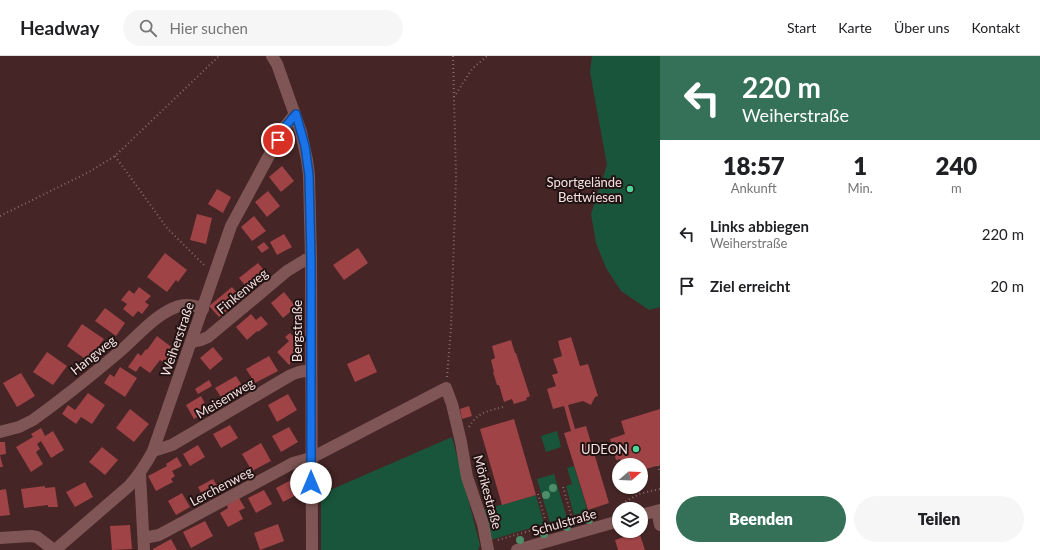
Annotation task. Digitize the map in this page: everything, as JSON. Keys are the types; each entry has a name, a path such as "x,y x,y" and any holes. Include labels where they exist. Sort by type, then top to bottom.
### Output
{"street":[{"name":"Bergstraße","path":"272,56 277,64 296,114 305,146 308,168 311,259 312,550"},
{"name":"Weiherstraße","path":"55,550 129,486 140,474 153,451 231,226 284,128 296,114"},
{"name":"Finkenweg","path":"191,342 208,337 287,271 305,260 311,259"},
{"name":"Hangweg","path":"0,432 15,429 33,420 118,353 160,316 169,310 187,305 202,309"},
{"name":"Meisenweg","path":"153,451 172,445 291,375 298,372 311,370"},
{"name":"Mörikestraße","path":"446,388 452,404 461,442 467,477 483,524 488,546"},
{"name":"Lerchenweg","path":"144,544 293,463 311,458 446,388"},
{"path":"140,474 144,544"},
{"path":"648,513 659,510 660,525"},
{"name":"Schulstraße","path":"517,550 576,533 612,519"},
{"path":"0,538 31,536 37,538 55,550"}],"path":[{"path":"0,216 89,172 115,156 219,56"},
{"path":"446,388 452,328 456,184 454,56"},
{"path":"454,97 472,70 487,56"},
{"path":"115,156 167,228 214,275"},
{"path":"461,442 472,421 480,414 506,406"},
{"path":"658,465 660,473"},
{"path":"563,487 576,533"},
{"path":"625,502 640,494 660,489"},
{"path":"538,494 547,526"},
{"path":"488,546 572,518 598,514"}],"green space":[{"name":"Sportgelände Bettwiesen","path":"592,56 660,56 660,307 649,310 621,291 606,268 596,243 591,214 607,165 590,72"},
{"path":"557,431 561,447 546,452 541,436"},
{"path":"452,437 480,545 478,550 321,550 321,494"},
{"path":"574,466 588,512 574,515 566,486 572,484 567,468"},
{"path":"554,474 567,518 550,523 537,479"},
{"path":"536,495 544,524 491,540 483,510"}],"building":[{"path":"282,166 294,181 281,192 269,177"},
{"path":"217,189 231,197 223,213 208,204"},
{"path":"268,191 280,206 267,217 255,202"},
{"path":"197,214 212,218 206,244 190,240"},
{"path":"254,216 266,231 252,241 241,227"},
{"path":"284,234 292,247 277,255 270,242"},
{"path":"264,242 269,248 262,253 257,247"},
{"path":"358,248 368,263 344,280 333,265"},
{"path":"165,253 187,270 178,282 176,280 167,292 147,277"},
{"path":"258,263 268,275 249,290 239,278"},
{"path":"139,287 151,296 145,302 149,305 142,314 138,311 133,317 123,309 127,304 121,300 129,290 134,294"},
{"path":"232,287 242,299 219,317 209,306"},
{"path":"284,292 296,307 283,318 271,303"},
{"path":"105,308 125,323 116,336 95,321"},
{"path":"251,314 256,320 261,316 268,324 247,340 236,327"},
{"path":"82,324 104,339 88,361 67,346"},
{"path":"290,333 299,342 295,346 301,352 289,365 277,352 289,341 285,337"},
{"path":"157,336 174,349 164,363 160,360 150,373 140,366 136,372 128,367 138,353 141,356 146,349 147,350"},
{"path":"571,337 580,366 588,364 598,396 595,397 591,405 583,401 568,405 575,429 586,426 609,503 588,510 564,433 571,431 564,406 553,409 547,389 556,386 552,375 558,373 553,359 562,356 558,341"},
{"path":"511,340 530,396 526,398 527,400 514,404 512,399 504,402 499,385 497,385 491,360 495,358 492,346"},
{"path":"213,347 223,359 210,370 200,358"},
{"path":"47,352 67,366 53,385 33,372"},
{"path":"369,354 377,372 355,382 347,364"},
{"path":"269,356 278,371 255,383 246,369"},
{"path":"120,367 137,378 125,397 104,383 110,374 114,377"},
{"path":"21,373 35,396 17,407 3,383"},
{"path":"236,376 245,390 224,402 215,388"},
{"path":"209,380 212,386 198,394 195,389"},
{"path":"88,393 105,405 92,424 81,417 76,424 62,414 68,405 75,410"},
{"path":"288,394 297,410 277,422 268,405"},
{"path":"201,396 209,411 194,419 186,405"},
{"path":"469,406 472,416 462,419 460,409"},
{"path":"130,409 149,424 134,442 116,428"},
{"name":"UDEON","path":"660,409 660,465 648,468 648,458 615,458 610,439 625,434 621,421"},
{"path":"514,419 536,495 502,505 480,429"},
{"path":"230,425 238,438 221,448 213,434"},
{"path":"289,427 298,442 281,452 272,436"},
{"path":"41,428 45,436 53,431 64,450 51,458 41,441 37,444 40,449 36,452 43,464 31,472 16,447 33,437 31,434"},
{"path":"0,442 5,442 6,454 0,455"},
{"path":"261,443 271,461 252,471 242,454"},
{"path":"198,445 205,457 190,466 183,454"},
{"path":"102,447 118,460 105,475 89,462"},
{"path":"0,455 3,467 0,467"},
{"path":"177,457 182,466 172,471 175,476 171,479 173,482 156,491 148,476 167,466 166,464"},
{"path":"213,479 221,492 205,500 198,487"},
{"path":"291,480 298,494 283,502 276,488"},
{"path":"85,482 93,497 75,507 66,492"},
{"path":"45,486 45,488 55,487 58,507 48,507 48,505 24,508 21,489"},
{"path":"6,489 10,515 0,516 0,490"},
{"path":"264,490 272,504 256,513 248,498"},
{"path":"182,493 190,507 176,515 168,501"},
{"path":"239,498 245,508 239,511 243,519 228,527 220,513 228,508 227,505"},
{"path":"205,521 213,536 191,548 183,532"},
{"path":"278,524 284,541 260,550 254,533"},
{"path":"130,525 132,549 112,550 110,526"},
{"path":"621,538 641,538 645,550 618,550 615,540"},
{"path":"171,539 177,550 153,550 153,549"}],"place":[{"name":"Sportgelände Bettwiesen","path":"630,189"},
{"name":"UDEON","path":"636,449"}],"route":[{"path":"278,140 284,128 296,114 305,146 309,175 311,259 311,483"}]}
